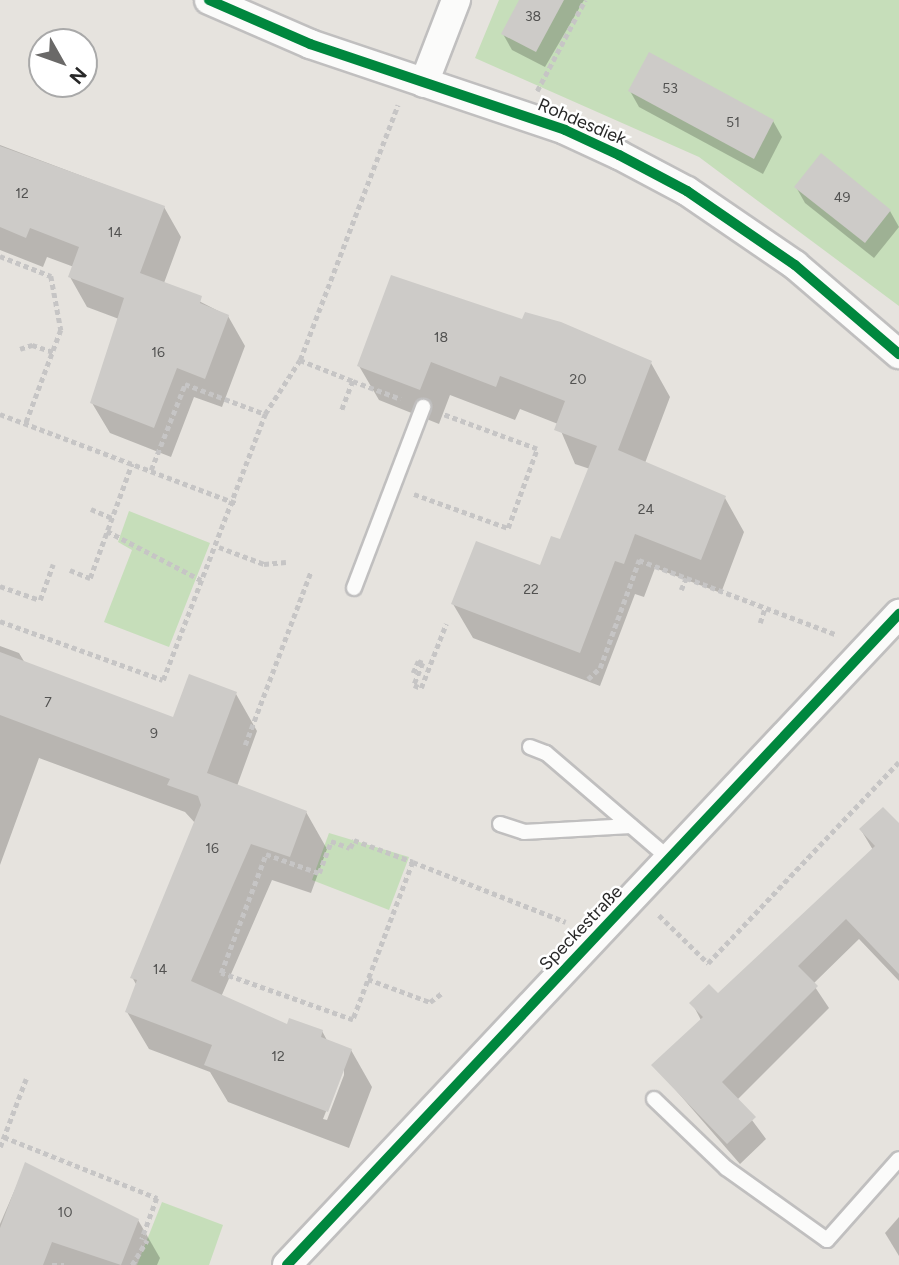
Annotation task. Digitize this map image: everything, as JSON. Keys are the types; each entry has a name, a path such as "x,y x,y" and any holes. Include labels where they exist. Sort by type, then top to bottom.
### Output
{"street":[{"name":"Rohdesdiek","path":"209,0 416,81 524,117 688,191 795,265 899,354"},
{"path":"416,81 456,0"},
{"name":"Speckestraße","path":"287,1265 671,860 899,614"}],"lane":[{"path":"354,588 423,407"},
{"path":"530,747 546,752 671,860"},
{"path":"500,824 524,832 631,826"},
{"path":"654,1099 726,1168 827,1240 899,1159"}],"path":[{"path":"524,117 584,0"},
{"path":"0,621 163,680 201,580 219,547 236,503 265,414 300,360 416,81"},
{"path":"0,256 51,276 61,330 26,423"},
{"path":"20,349 32,345 52,352"},
{"path":"300,360 537,449 508,528 393,486"},
{"path":"342,410 353,381"},
{"path":"151,470 185,384 265,414"},
{"path":"0,414 236,503"},
{"path":"70,570 90,578 132,463"},
{"path":"91,509 113,517"},
{"path":"107,531 201,580"},
{"path":"219,547 264,565 286,562"},
{"path":"588,679 600,668 639,560 837,635"},
{"path":"0,586 40,600 53,564"},
{"path":"245,745 311,571"},
{"path":"681,590 686,578"},
{"path":"760,623 765,608"},
{"path":"413,673 418,661 423,663 414,685 421,688 446,624"},
{"path":"638,895 708,963 899,762"},
{"path":"413,862 353,1020 221,973 266,854 319,873 331,841 350,848 354,840 413,862 470,884 566,922"},
{"path":"466,893 470,884"},
{"path":"368,979 430,1002 442,993"},
{"path":"0,1147 26,1079"},
{"path":"4,1137 157,1198 145,1239 132,1265"},
{"path":"52,1265 64,1265"}],"green space":[{"path":"499,0 899,0 899,306 699,157 475,58"},
{"path":"129,511 210,543 169,647 104,622 132,550 118,542"},
{"path":"329,833 409,857 389,910 312,880"},
{"path":"162,1202 223,1225 209,1265 137,1265"}],"building":[{"path":"519,0 564,0 536,52 501,34"},
{"path":"649,52 774,120 754,159 628,91"},
{"path":"0,146 165,206 140,273 202,296 200,303 229,315 205,379 177,368 154,428 90,403 124,298 68,277 79,247 30,228 26,238 0,227"},
{"path":"821,153 891,210 865,243 794,187"},
{"path":"391,275 522,319 525,312 561,322 652,361 618,450 726,496 701,560 635,534 624,564 615,561 580,653 451,604 476,541 540,565 551,536 560,539 597,446 554,430 565,401 500,376 496,387 431,362 420,390 357,366"},
{"path":"0,652 173,717 189,674 237,692 207,773 307,811 290,857 251,844 191,981 287,1024 289,1018 323,1030 321,1037 352,1049 328,1112 204,1065 212,1045 125,1012 137,980 130,978 201,805 198,796 167,785 170,779 0,715"},
{"path":"883,807 899,823 899,974 846,919 798,966 818,986 722,1082 756,1117 727,1144 651,1065 703,1017 689,1003 709,984 718,993 875,846 859,829"},
{"path":"25,1162 139,1219 121,1265 52,1242 43,1265 0,1265 0,1228"}],"cycle path":[{"path":"209,0 310,44 565,130 619,155 687,191 795,265 899,354"},
{"path":"287,1265 899,614"}]}
